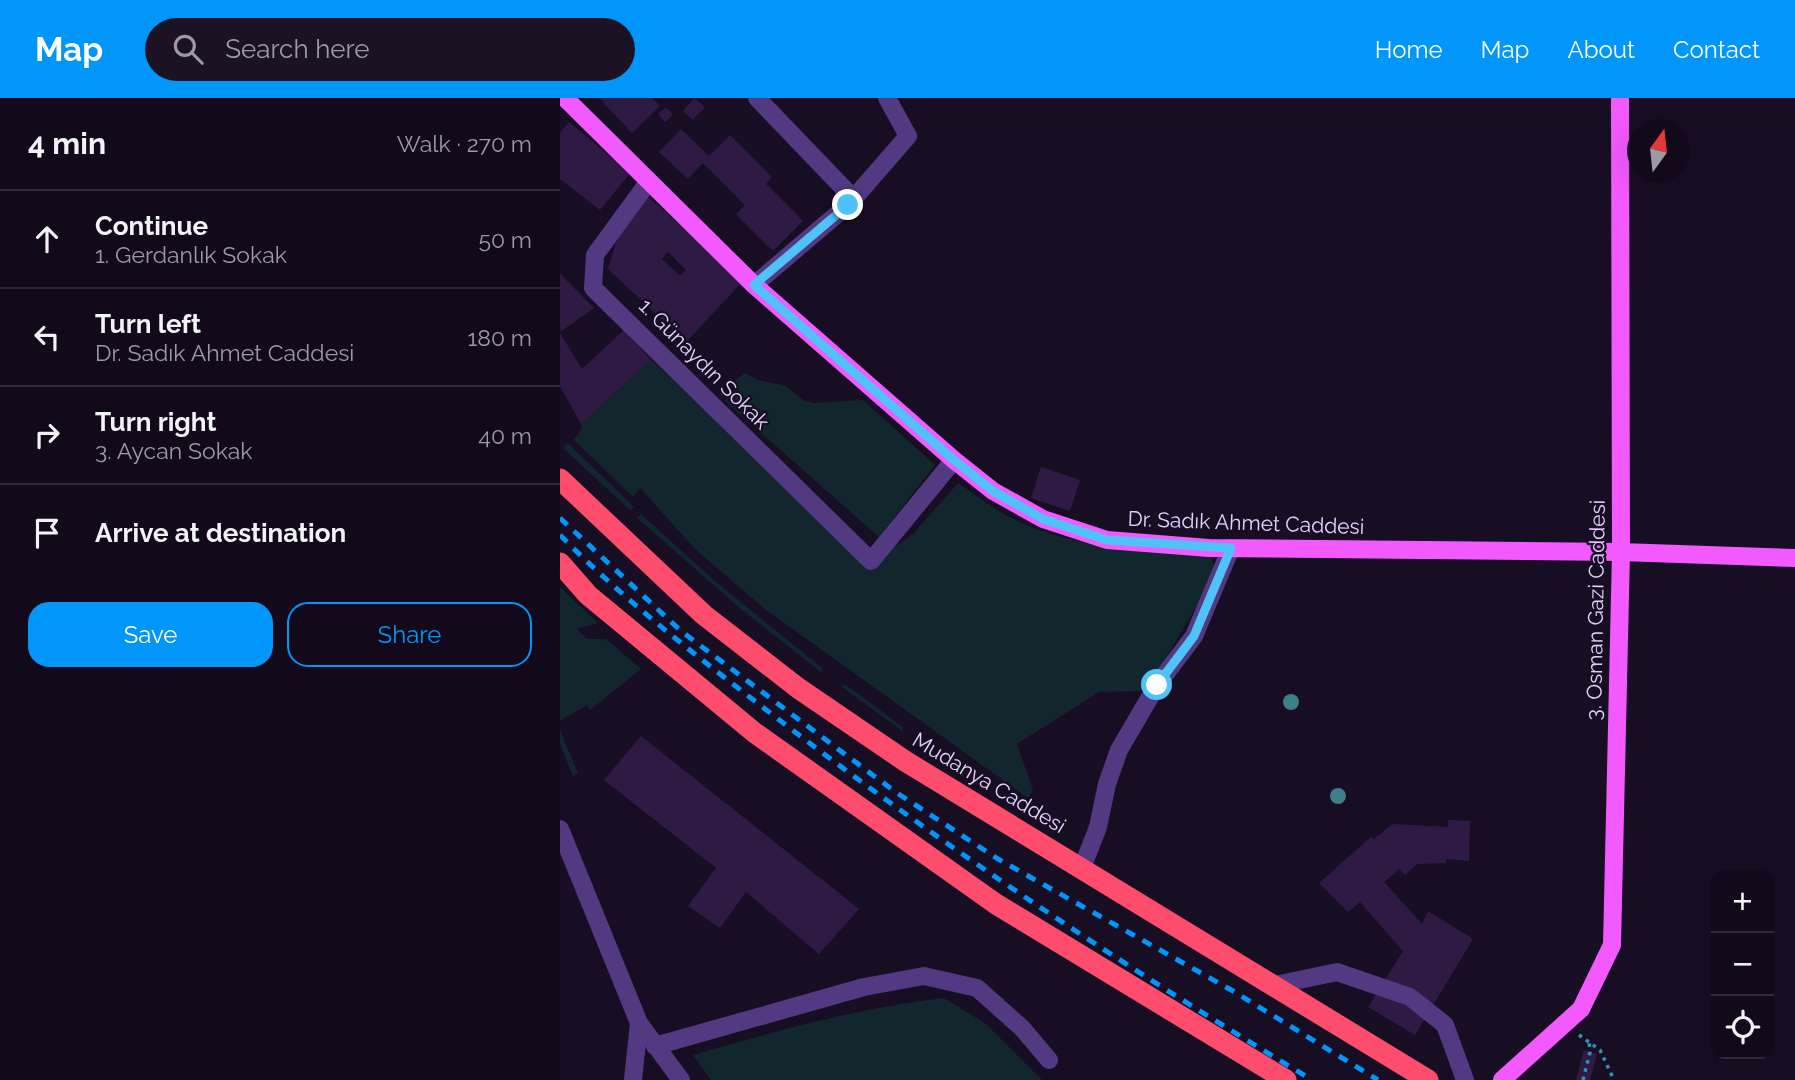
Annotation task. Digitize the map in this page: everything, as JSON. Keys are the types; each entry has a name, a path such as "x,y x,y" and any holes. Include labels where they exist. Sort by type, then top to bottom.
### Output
{"highway":[{"name":"Mudanya Caddesi","path":"560,479 704,615 799,688 905,761 1428,1080"},
{"path":"560,563 588,595 755,733 996,904 1286,1080"}],"main road":[{"name":"Dr. Sadık Ahmet Caddesi","path":"565,98 754,285 954,460 993,491 1043,519 1107,540 1231,548 1621,552 1795,558"},
{"name":"3. Osman Gazi Caddesi","path":"1502,1080 1581,1009 1612,945 1621,552 1620,98"}],"street":[{"path":"757,98 854,199"},
{"path":"754,285 854,199 908,135 887,98"},
{"name":"1. Günaydın Sokak","path":"649,181 595,254 593,288 871,561 954,460"},
{"path":"1082,868 1098,827 1107,784 1119,750 1157,685 1194,636 1231,548"},
{"path":"560,829 639,1023 681,1080"},
{"path":"1275,985 1337,972 1410,997 1446,1025 1465,1080"},
{"path":"655,1046 864,987 924,976 977,988 1022,1028 1049,1060"},
{"path":"634,1080 639,1023"}],"path":[{"path":"1562,1026 1589,1040 1600,1050 1614,1080"},
{"path":"1583,1080 1590,1052 1589,1040"}],"shaded area":[{"path":"651,360 717,417 854,550 893,548 913,534 958,483 1005,514 1035,529 1059,536 1135,549 1211,553 1214,568 1211,582 1160,668 1140,691 1099,692 1017,744 1033,790 1028,798 766,610 695,549 640,488 633,497 574,440 582,428 581,424"},
{"path":"745,373 758,380 786,386 803,400 813,403 863,400 935,465 879,537 725,401 736,380"},
{"path":"565,444 570,445 634,507 630,510 564,449"},
{"path":"641,514 715,581 822,668 822,673 742,610 637,518"},
{"path":"560,587 598,623 577,629 587,639 606,639 641,669 590,710 587,705 560,721"},
{"path":"846,685 903,727 902,731 841,686"},
{"path":"560,730 578,773 573,776 560,744"},
{"path":"944,998 986,1024 1042,1080 711,1080 693,1055 849,1014"}],"building":[{"path":"599,98 652,98 660,106 632,133"},
{"path":"694,98 705,107 693,120 683,111"},
{"path":"666,107 673,115 665,122 658,114"},
{"path":"569,122 630,173 600,210 560,179 560,133"},
{"path":"681,129 709,156 730,135 772,177 766,184 803,221 773,251 736,214 745,205 703,163 688,179 659,152"},
{"path":"647,196 743,281 686,342 608,269 618,236","holes":["668,252 686,270 680,276 662,259"]},
{"path":"560,274 594,308 560,332"},
{"path":"624,330 651,360 581,424 560,386 560,333 582,369"},
{"path":"1041,467 1080,480 1070,511 1031,498"},
{"path":"641,736 859,909 819,954 746,892 720,928 688,906 716,868 604,780"},
{"path":"1448,820 1470,821 1469,861 1446,859 1446,863 1417,864 1405,875 1399,869 1384,882 1422,924 1428,911 1473,939 1415,1035 1368,1007 1403,951 1360,902 1348,912 1319,883 1371,837 1374,839 1392,824 1448,827"},
{"path":"1584,1050 1597,1054 1590,1080 1576,1080"}],"railway":[{"path":"560,518 681,631 894,791 998,859 1233,991 1378,1080"},
{"path":"560,535 643,612 701,659 917,822 1112,955 1312,1080"}],"route":[{"path":"848,205 754,285 954,460 993,491 1043,519 1107,540 1231,548 1194,636 1157,685"}]}
